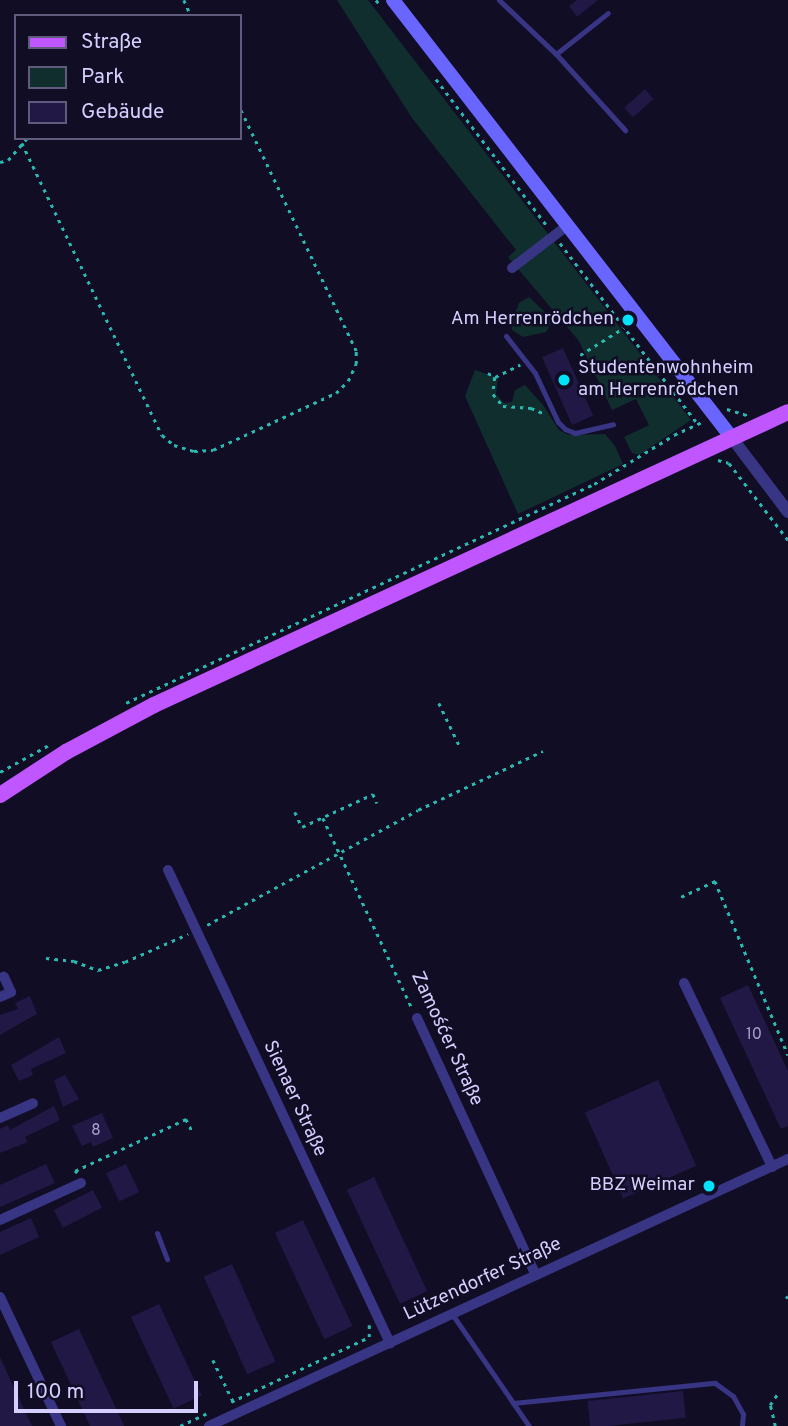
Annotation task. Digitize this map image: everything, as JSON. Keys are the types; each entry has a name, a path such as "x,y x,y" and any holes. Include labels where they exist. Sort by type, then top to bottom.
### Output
{"main road":[{"path":"389,5 568,225 732,438"},
{"path":"0,795 66,752 153,705 788,412"}],"street":[{"path":"512,268 568,225"},
{"path":"732,438 788,512"},
{"name":"Sienaer Straße","path":"168,870 390,1343"},
{"path":"0,997 11,992 4,977"},
{"path":"684,983 772,1167"},
{"name":"Zamośćer Straße","path":"417,1018 536,1275"},
{"path":"0,1118 33,1103"},
{"name":"Lützendorfer Straße","path":"209,1426 788,1159"},
{"path":"0,1220 81,1182"},
{"path":"0,1297 61,1426"}],"lane":[{"path":"499,0 556,54 625,130"},
{"path":"556,54 608,13"},
{"path":"506,336 545,389 558,422 575,433 613,425"},
{"path":"156,1233 167,1259"},
{"path":"453,1314 529,1426"},
{"path":"513,1403 716,1383 733,1396 743,1415 742,1426"}],"path":[{"path":"376,0 389,5"},
{"path":"433,75 698,424"},
{"path":"22,143 162,435 174,445 194,452 213,450 336,393 348,381 356,364 356,351 242,113"},
{"path":"0,162 8,160 25,140"},
{"path":"580,355 625,327"},
{"path":"495,377 527,362"},
{"path":"488,373 495,377"},
{"path":"495,377 493,394 497,401 510,407 531,408 558,422"},
{"path":"691,429 725,408 742,415 751,414"},
{"path":"710,462 720,460 729,463 788,540"},
{"path":"439,703 461,749"},
{"path":"46,957 74,961 98,970 125,962 196,930 418,810 543,751"},
{"path":"295,811 302,827 373,794 377,803"},
{"name":"Zamośćer Straße","path":"323,818 417,1018"},
{"path":"681,897 715,881 788,1055"},
{"path":"81,1182 75,1171 186,1119 192,1133"},
{"path":"222,1406 369,1337 369,1321 377,1317"},
{"path":"213,1360 233,1402"},
{"path":"775,1426 770,1405 778,1393"},
{"path":"180,1426 212,1411"}],"green space":[{"path":"337,0 368,0 691,420 639,455 632,453 624,437 649,425 636,399 612,410 579,341 508,257 516,250 412,118"},
{"path":"529,297 549,316 551,323 546,332 523,337 512,330 511,324 519,303"},
{"path":"475,370 498,378 496,394 504,403 512,402 515,390 525,385 543,405 559,430 569,435 605,434 615,446 623,464 518,514 465,396"}],"building":[{"path":"577,0 598,0 577,17 569,6"},
{"path":"645,89 654,99 633,117 624,108"},
{"name":"Studentenwohnheim am Herrenrödchen","path":"563,348 593,416 572,425 542,357"},
{"path":"748,985 788,1071 788,1126 781,1129 720,998"},
{"path":"30,996 37,1014 0,1035 0,1015 18,1009 15,1003"},
{"path":"59,1037 66,1053 31,1069 33,1075 19,1081 11,1065"},
{"path":"65,1075 79,1099 63,1107 54,1080"},
{"path":"658,1080 696,1166 623,1198 585,1113"},
{"path":"54,1106 60,1120 25,1137 28,1142 0,1153 0,1129 8,1125 10,1130"},
{"path":"102,1113 113,1138 93,1147 91,1142 82,1146 72,1126"},
{"path":"46,1164 55,1183 0,1207 0,1185"},
{"path":"126,1164 139,1192 119,1201 106,1173"},
{"path":"374,1177 427,1291 400,1304 347,1190"},
{"path":"93,1190 102,1208 63,1228 54,1210"},
{"path":"31,1218 39,1237 0,1255 0,1232"},
{"path":"303,1220 352,1326 324,1339 275,1233"},
{"path":"232,1264 276,1362 247,1374 204,1277"},
{"path":"159,1304 202,1396 174,1409 131,1317"},
{"path":"79,1329 124,1426 90,1426 51,1342"},
{"path":"0,1357 16,1392 32,1426 0,1426"},
{"path":"683,1391 686,1418 590,1426 588,1401"}],"place":[{"name":"Am Herrenrödchen","path":"628,320"},
{"name":"Studentenwohnheim am Herrenrödchen","path":"564,380"},
{"name":"BBZ Weimar","path":"709,1186"}]}
